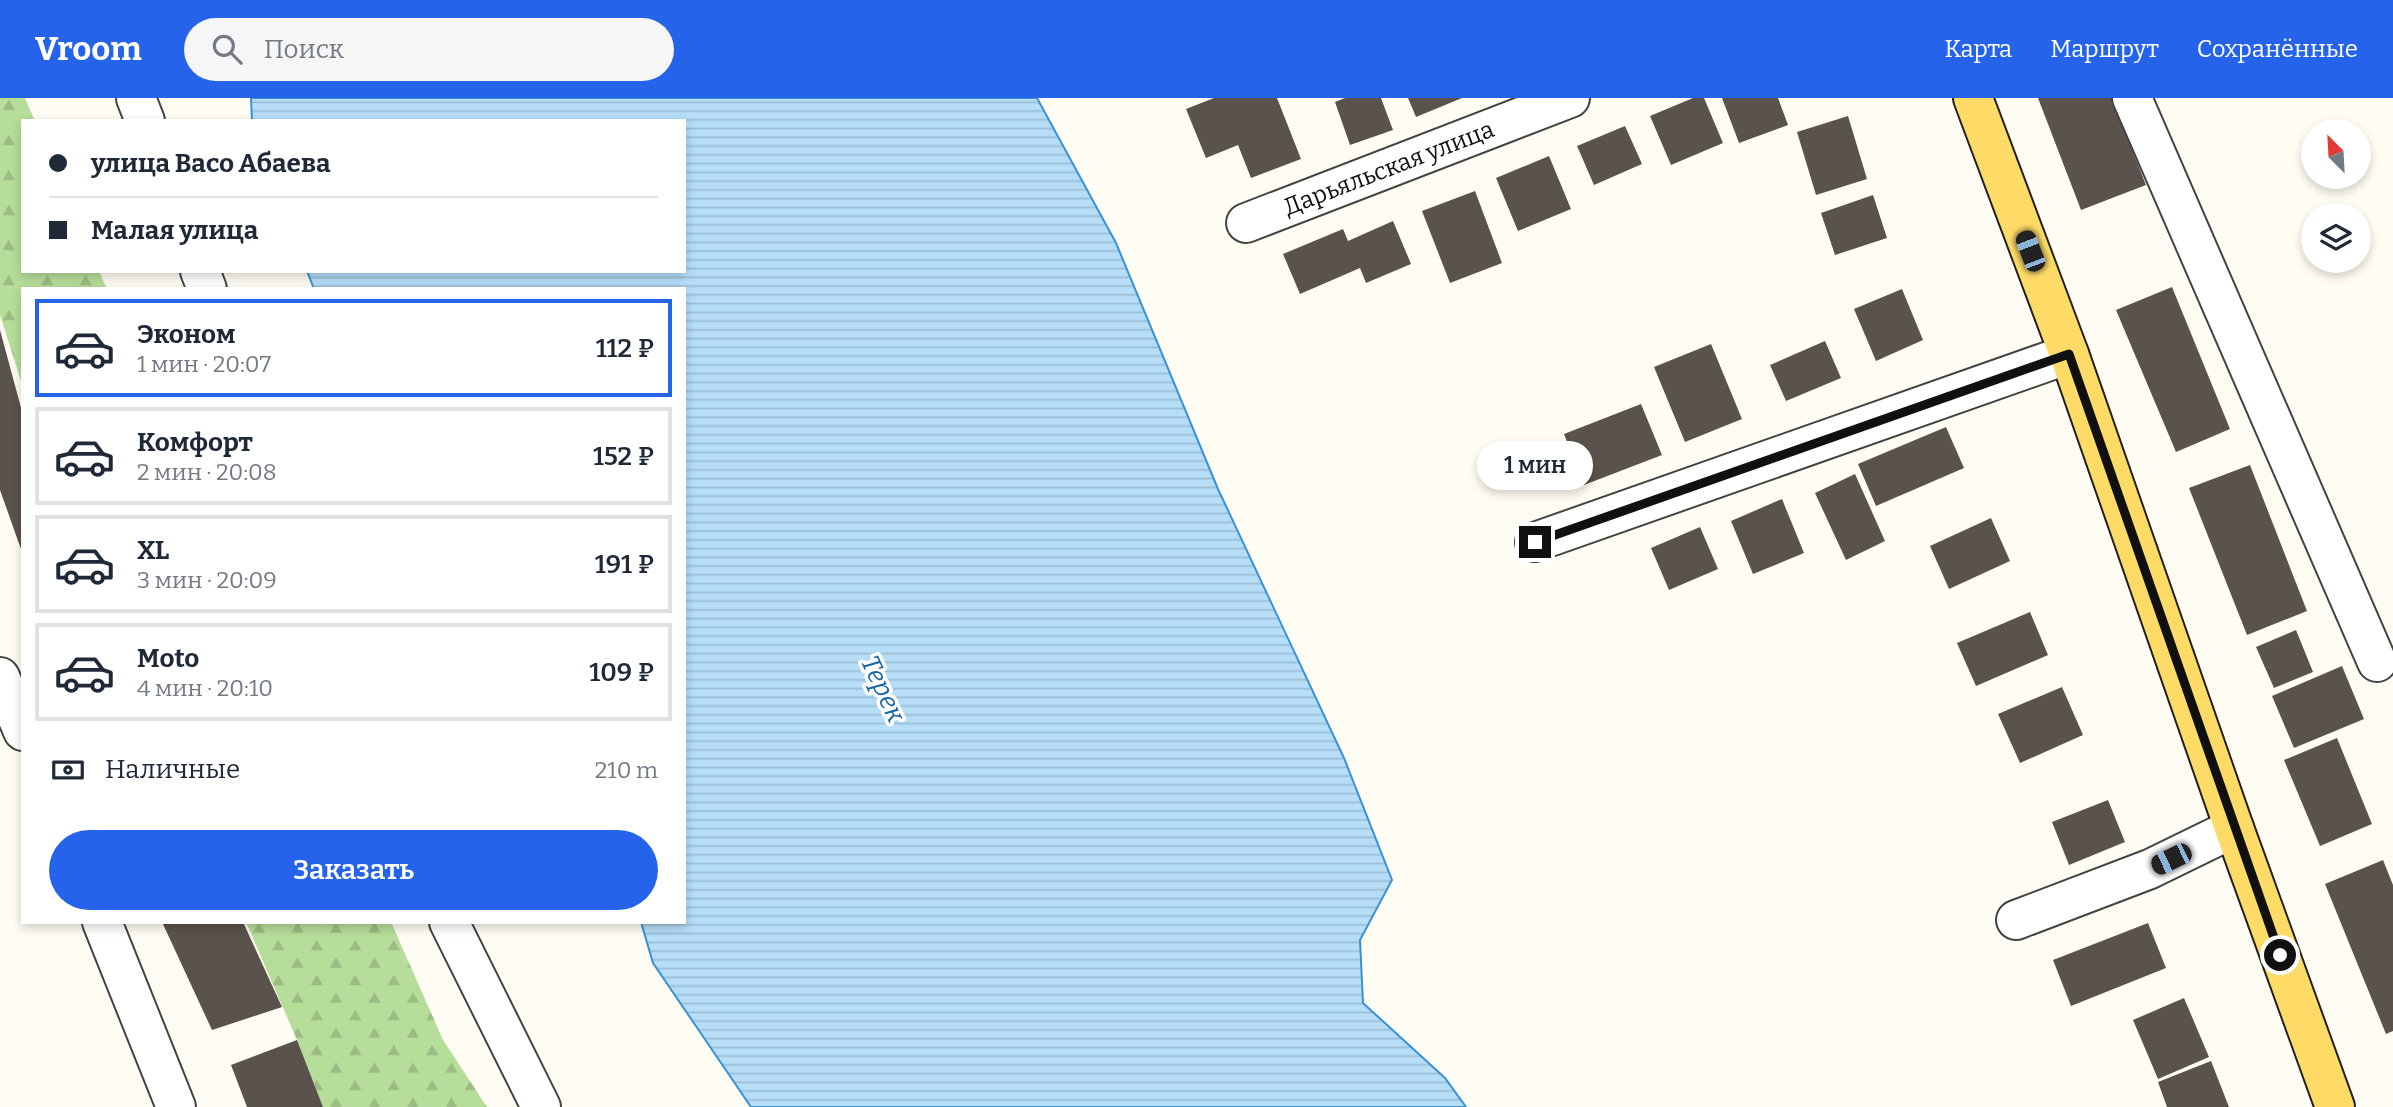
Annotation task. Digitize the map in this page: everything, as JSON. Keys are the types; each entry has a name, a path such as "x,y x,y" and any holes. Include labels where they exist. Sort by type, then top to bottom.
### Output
{"main road":[{"path":"1973,98 2069,354 2234,828 2335,1107"}],"street":[{"path":"136,98 144,119"},
{"name":"Дарьяльская улица","path":"1246,223 1570,98"},
{"path":"2132,98 2377,662"},
{"path":"1535,542 2069,354"},
{"path":"0,677 21,726"},
{"path":"2016,920 2150,869 2234,828"},
{"path":"103,924 176,1107"},
{"path":"450,924 541,1107"}],"green space":[{"path":"0,98 25,98 34,119 21,119 21,273 100,273 106,287 21,287 21,381 0,315"},
{"path":"247,924 392,924 443,1040 487,1107 323,1107"}],"water":[{"name":"Терек","path":"251,98 1037,98 1116,243 1218,489 1344,758 1392,880 1360,940 1363,1003 1445,1078 1466,1107 751,1107 653,963 642,924 686,924 686,287 313,287 308,273 686,273 686,119 252,119"}],"building":[{"path":"1214,98 1277,98 1301,159 1251,178 1238,145 1206,158 1186,109"},
{"path":"1345,98 1381,98 1393,130 1350,145 1335,102"},
{"path":"1408,98 1462,98 1416,117"},
{"path":"1693,98 1704,98 1723,143 1671,165 1650,116"},
{"path":"1722,98 1778,98 1788,125 1739,143"},
{"path":"2038,98 2112,98 2146,185 2081,210"},
{"path":"1848,116 1867,179 1816,195 1797,132"},
{"path":"1625,126 1642,164 1594,185 1577,146"},
{"path":"1549,156 1571,209 1518,231 1496,178"},
{"path":"1475,191 1502,263 1450,283 1422,211"},
{"path":"1873,195 1887,238 1835,255 1821,213"},
{"path":"1393,221 1411,264 1366,283 1360,268 1300,294 1283,254 1343,229 1348,241"},
{"path":"2172,287 2230,429 2176,452 2116,310"},
{"path":"1902,289 1923,340 1876,361 1854,309"},
{"path":"0,330 21,408 21,549 0,490"},
{"path":"1825,341 1841,378 1786,401 1770,365"},
{"path":"1711,344 1742,419 1685,442 1654,367"},
{"path":"1641,404 1662,455 1584,485 1564,434"},
{"path":"1946,427 1964,468 1876,506 1858,464"},
{"path":"2250,465 2307,611 2247,635 2189,488"},
{"path":"1855,474 1885,541 1846,560 1815,493"},
{"path":"1782,499 1804,553 1753,574 1731,521"},
{"path":"1991,518 2010,561 1949,589 1930,546"},
{"path":"1700,527 1718,569 1669,590 1651,548"},
{"path":"2030,612 2048,655 1976,686 1957,643"},
{"path":"2296,630 2313,672 2274,688 2256,647"},
{"path":"2342,666 2364,719 2294,748 2272,696"},
{"path":"2062,687 2083,735 2020,763 1998,714"},
{"path":"2337,738 2372,824 2320,846 2284,760"},
{"path":"2108,800 2125,842 2069,865 2052,822"},
{"path":"2383,860 2393,885 2393,1031 2386,1034 2325,884"},
{"path":"2148,923 2166,968 2071,1006 2053,960"},
{"path":"163,924 244,924 282,1007 212,1030"},
{"path":"2184,998 2209,1057 2158,1079 2133,1020"},
{"path":"297,1040 323,1107 247,1107 231,1065"},
{"path":"2211,1061 2229,1107 2167,1107 2158,1082"}],"route":[{"path":"1535,542 2069,354 2280,955"}]}
